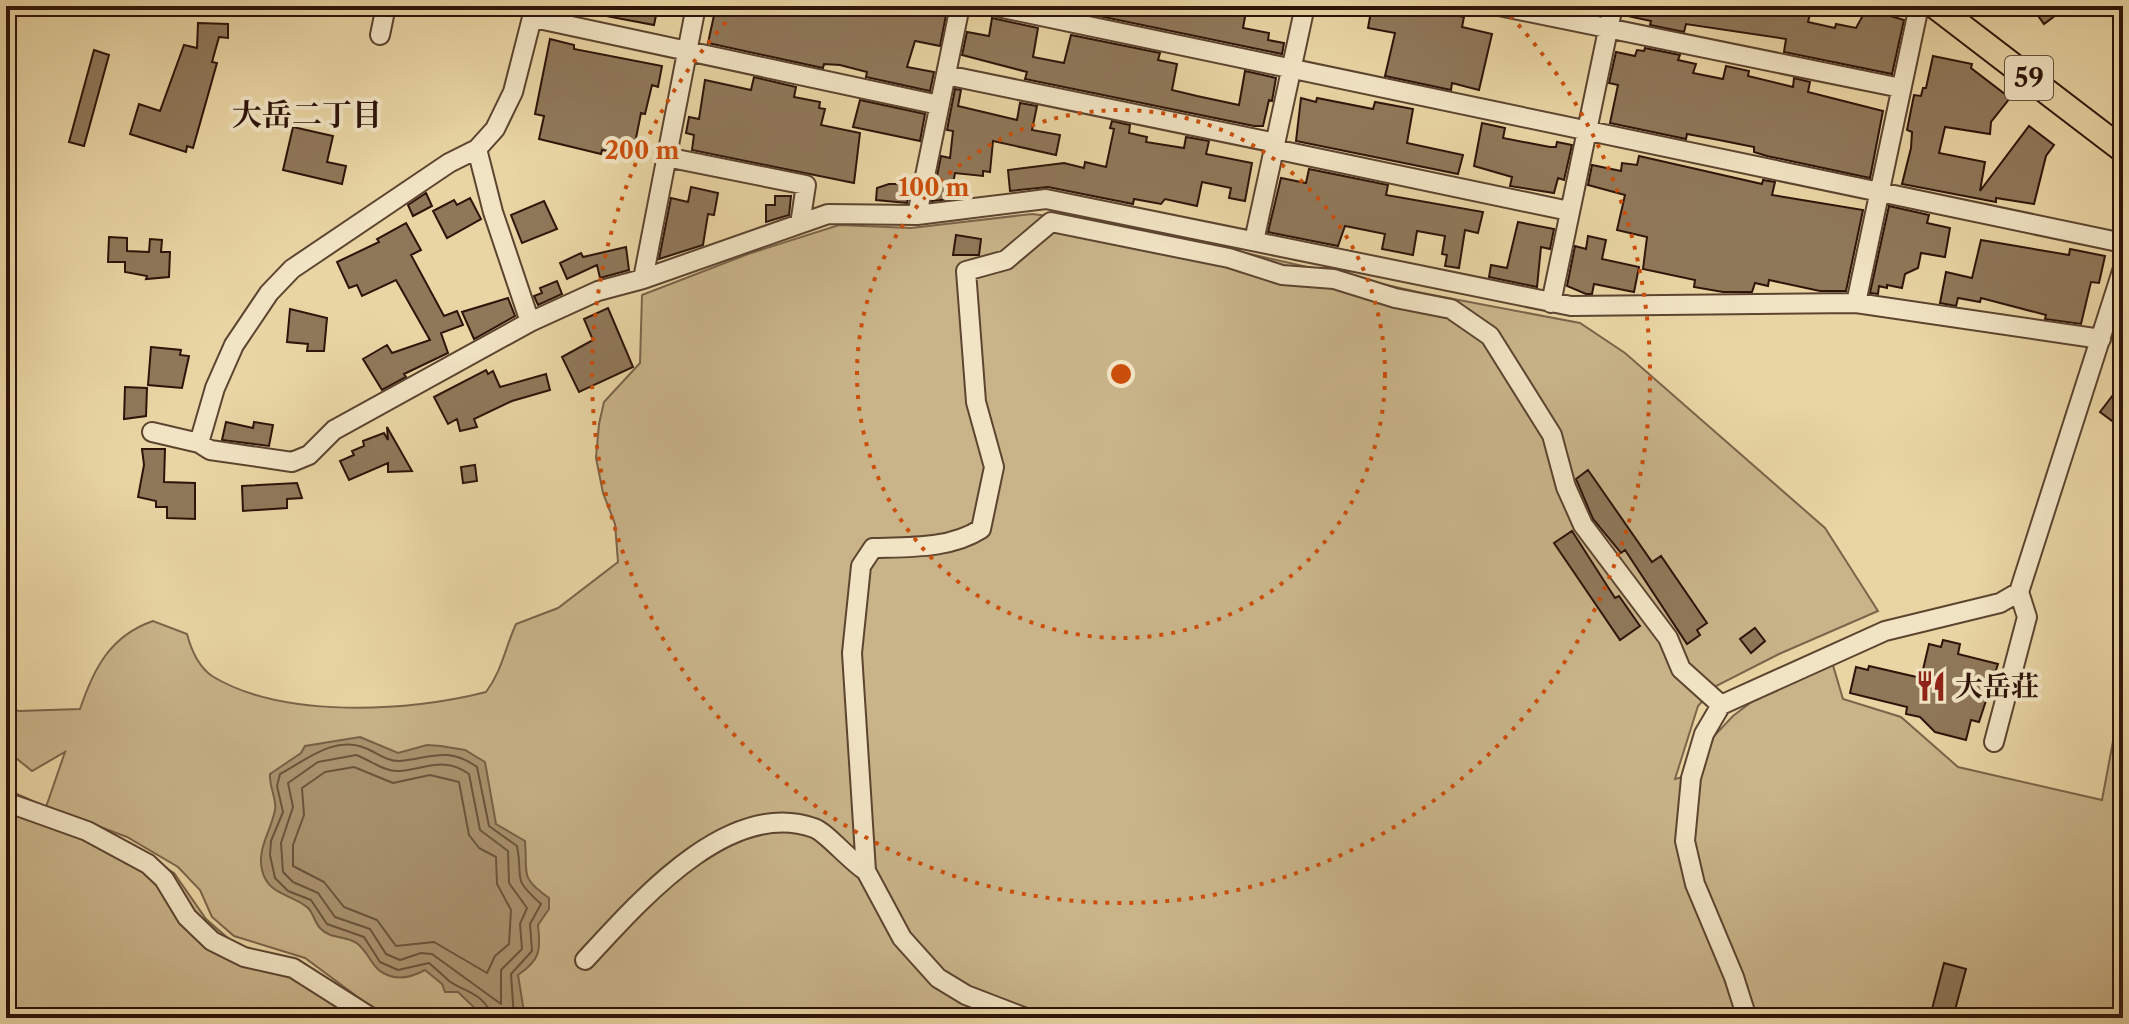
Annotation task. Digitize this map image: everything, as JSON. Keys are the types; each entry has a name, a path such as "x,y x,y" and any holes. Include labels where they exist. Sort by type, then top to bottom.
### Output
{"main road":[{"name":"59","path":"1935,6 2123,150"}],"street":[{"path":"380,35 386,6"},
{"path":"643,279 696,6"},
{"path":"917,215 960,6"},
{"path":"993,6 2123,243"},
{"path":"1254,241 1305,6"},
{"path":"1499,6 1901,88"},
{"path":"1551,303 1613,6"},
{"path":"1856,303 1919,6"},
{"path":"199,443 215,388 234,345 269,293 292,269 449,163 477,149 505,114 534,12 686,51 939,105"},
{"path":"946,75 1569,211"},
{"path":"477,149 493,212 530,322"},
{"path":"666,157 806,185 800,224"},
{"path":"152,432 199,443 210,450 257,460 292,462 309,455 334,430 530,322 598,291 643,279 828,214 917,215 1046,199 1571,306 1856,303 2101,339"},
{"path":"1026,1018 966,995 938,978 902,938 866,871 852,653 861,566 873,548 920,547 968,537 981,529 994,467 976,402 966,271 1006,260 1051,222 1229,258 1282,275 1334,279 1395,298 1451,309 1490,336 1552,435 1566,487 1583,525 1668,638 1681,669 1721,705"},
{"path":"1994,742 2027,617 2019,592 2123,268"},
{"path":"1747,1018 1734,977 1695,884 1685,841 1691,778 1704,734 1721,705 1885,631 2000,603 2019,592"},
{"path":"6,802 87,831 148,864 164,879 187,917 212,941 244,957 293,968 359,1014"},
{"path":"585,960 651,890 725,836 745,829 786,821 818,829 848,860 866,871"}],"shaded area":[{"path":"1032,214 1122,225 1422,293 1580,323 1625,353 1825,528 1878,611 1779,654 1716,686 1698,706 1675,779 1701,772 1714,736 1754,700 1832,662 1843,699 1901,717 1958,767 2102,800 2123,688 2123,1018 6,1018 6,789 46,807 65,752 32,771 6,750 6,707 19,711 80,709 91,680 106,655 125,635 153,621 187,634 196,657 212,676 241,690 274,699 346,708 384,707 455,699 486,692 500,668 516,624 558,608 618,562 615,524 603,493 596,458 599,424 604,402 640,363 642,295 748,254 839,225 911,228","holes":["52,809 127,837 178,867 200,890 212,917 234,936 305,958 382,1015 299,960 237,946 206,919 174,873 123,843"]}],"water":[{"path":"360,737 398,753 427,745 441,746 465,750 485,762 496,824 525,841 529,880 549,898 549,909 538,925 539,942 535,959 518,975 524,1012 520,1018 485,1018 458,992 445,992 442,984 425,970 403,977 384,973 356,943 325,932 308,908 275,890 265,879 261,854 275,806 270,774 301,753 305,746"}],"building":[{"path":"590,6 658,6 654,25 590,13"},
{"path":"716,6 940,6 947,10 940,46 915,41 907,67 934,72 930,91 866,77 867,72 840,65 824,64 823,68 708,43"},
{"path":"1076,6 1247,6 1243,28 1269,33 1268,40 1284,43 1282,54 1075,11"},
{"path":"1372,6 1413,6 1432,10 1432,6 1451,6 1449,14 1464,17 1462,27 1492,34 1479,90 1452,83 1451,90 1385,76 1395,33 1368,28"},
{"path":"1625,6 1812,6 1808,22 1835,28 1836,24 1856,28 1868,6 1896,6 1890,16 1904,20 1892,74 1784,52 1786,39 1686,24 1684,32 1650,25 1651,21 1623,15"},
{"path":"2031,6 2068,6 2044,24"},
{"path":"992,18 1038,28 1033,57 1064,63 1071,35 1160,53 1158,60 1177,64 1172,90 1239,105 1245,71 1276,78 1272,101 1269,100 1263,126 1254,126 1025,79 1027,72 962,55 967,32 989,36"},
{"path":"198,23 228,24 228,38 219,37 212,62 217,63 193,148 187,146 186,152 130,134 139,104 160,111 184,45 197,48"},
{"path":"550,39 574,45 574,49 662,66 658,87 652,85 645,114 641,113 635,143 645,145 642,158 602,150 601,154 539,139 544,116 535,114"},
{"path":"1645,48 1680,55 1678,60 1696,64 1693,73 1723,79 1726,66 1749,71 1748,76 1793,87 1794,78 1810,82 1808,92 1883,111 1870,178 1767,156 1754,152 1754,147 1687,134 1686,139 1610,123 1618,85 1609,83 1616,52 1635,56 1637,50 1644,51"},
{"path":"94,50 109,55 84,146 69,142"},
{"path":"1933,56 1972,64 1971,68 2010,98 1991,122 1990,134 1945,127 1939,153 1985,162 1980,191 2029,126 2054,145 2046,156 2034,204 1996,198 1996,202 1902,184 1911,148 1912,132 1907,130 1914,95 1921,96 1923,88 1926,88"},
{"path":"754,77 796,87 794,97 820,102 819,108 825,109 821,125 860,133 854,183 692,150 694,135 686,133 689,117 699,119 705,80 751,90"},
{"path":"955,89 961,90 958,106 1017,120 1020,103 1037,106 1032,130 1060,135 1056,155 993,141 990,172 983,171 983,176 955,173 950,199 932,201 941,156 950,158 953,131 947,130"},
{"path":"1301,98 1316,102 1317,98 1373,109 1375,102 1413,109 1407,143 1463,155 1458,174 1296,141"},
{"path":"860,100 925,114 920,141 853,127"},
{"path":"1112,121 1130,125 1129,133 1147,137 1146,142 1184,148 1186,137 1209,141 1206,154 1252,163 1245,201 1229,198 1231,188 1202,182 1197,206 1165,199 1161,204 1134,199 1133,204 1048,187 1010,191 1008,170 1064,163 1084,168 1085,162 1106,167 1114,129 1110,128"},
{"path":"1482,123 1505,128 1503,138 1550,147 1556,147 1557,142 1572,145 1564,180 1558,178 1554,193 1510,186 1512,177 1474,166"},
{"path":"293,127 333,136 327,162 346,166 342,184 283,170"},
{"path":"1639,156 1762,184 1763,180 1775,182 1772,195 1863,210 1846,291 1820,291 1769,280 1768,286 1755,283 1752,292 1723,292 1694,287 1695,280 1643,269 1647,237 1617,230 1625,195 1588,185 1592,165 1621,171 1622,163 1637,165"},
{"path":"1309,169 1388,185 1386,195 1483,212 1478,233 1465,230 1459,268 1445,266 1447,255 1442,254 1445,236 1417,231 1413,255 1382,249 1385,234 1345,226 1338,246 1268,232 1281,178 1306,183"},
{"path":"889,184 911,184 907,203 876,200 877,188"},
{"path":"691,187 718,193 714,215 708,214 703,245 659,259 671,198 688,202"},
{"path":"426,193 432,206 413,216 408,205"},
{"path":"775,196 791,196 789,215 766,222 766,205 775,205"},
{"path":"470,198 481,219 447,238 433,211 454,200 457,205"},
{"path":"544,201 557,229 522,243 511,215"},
{"path":"1889,206 1929,215 1927,223 1950,228 1945,257 1921,253 1918,268 1905,274 1902,288 1879,286 1878,294 1870,293"},
{"path":"1518,222 1554,229 1550,249 1541,247 1537,287 1489,277 1491,265 1507,268"},
{"path":"406,223 421,250 411,255 444,316 457,311 463,325 441,333 448,353 404,374 406,377 382,390 363,359 387,345 392,353 430,340 396,280 362,296 357,285 349,288 337,262 379,242 377,239"},
{"path":"956,235 981,239 979,255 953,255"},
{"path":"1588,236 1606,240 1602,259 1639,267 1634,292 1594,284 1592,294 1586,294 1567,286 1575,246 1586,249"},
{"path":"109,237 127,238 127,251 149,252 150,239 162,240 161,252 170,252 169,277 146,279 147,276 125,272 125,262 108,262"},
{"path":"1981,240 2069,255 2070,249 2105,256 2099,283 2091,282 2081,324 2045,319 2046,315 1981,298 1980,302 1958,298 1956,306 1940,303 1946,272 1972,278"},
{"path":"626,247 629,270 600,278 597,265 567,279 560,263 581,253 583,257"},
{"path":"557,281 562,294 538,305 534,296 542,293 540,288"},
{"path":"508,298 515,316 474,339 462,312"},
{"path":"608,308 633,367 579,392 562,357 593,340 584,319"},
{"path":"290,309 327,318 324,351 307,351 308,344 287,342"},
{"path":"151,347 181,350 180,355 189,356 182,388 148,385"},
{"path":"486,370 488,374 493,371 500,387 546,374 550,390 512,401 474,419 477,427 460,431 457,419 448,424 434,397"},
{"path":"2123,382 2123,429 2100,412"},
{"path":"125,387 147,388 146,416 124,419"},
{"path":"226,422 253,428 254,422 273,425 269,446 222,440"},
{"path":"387,427 412,471 388,472 388,463 349,480 340,461 354,455 352,451 364,446 363,441 384,433 388,440"},
{"path":"142,449 165,449 164,482 195,483 195,519 167,518 167,507 156,507 156,501 138,497 144,465"},
{"path":"475,465 477,481 463,483 461,467"},
{"path":"1588,470 1652,562 1661,556 1707,623 1697,630 1700,635 1687,644 1625,550 1621,553 1593,519 1576,479"},
{"path":"297,483 302,498 287,499 287,508 243,511 242,486"},
{"path":"1572,531 1615,598 1619,596 1640,626 1620,640 1554,543"},
{"path":"1755,628 1765,641 1751,653 1740,639"},
{"path":"1943,640 1960,644 1958,654 1998,664 1979,722 1971,720 1966,740 1935,732 1920,717 1906,714 1907,707 1850,693 1856,667 1868,670 1869,666 1921,678 1929,644 1941,647"},
{"path":"1944,963 1966,969 1955,1010 1949,1008 1947,1017 1931,1013"}],"place":[{"name":"大岳荘","path":"1931,686"}],"district":[{"name":"大岳二丁目","path":"307,114"}]}
